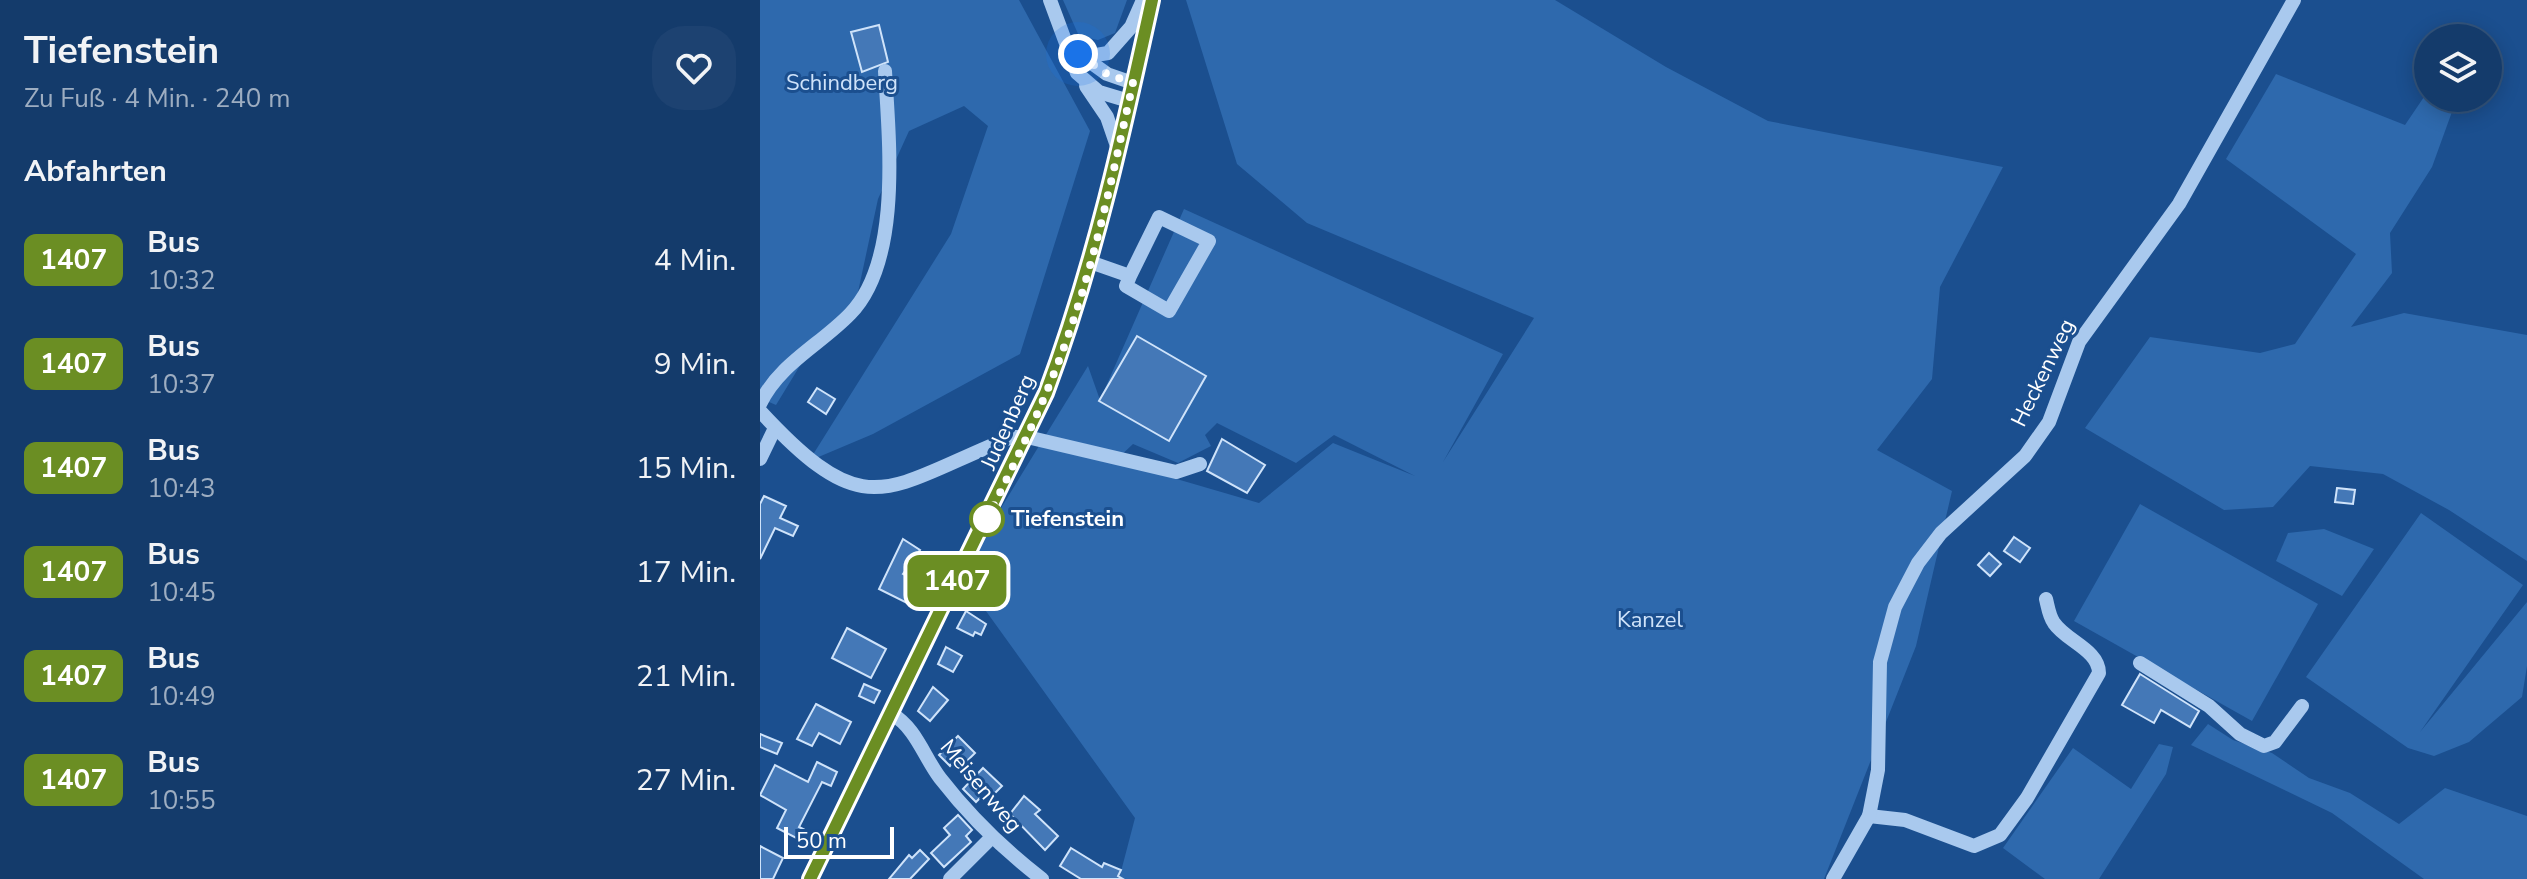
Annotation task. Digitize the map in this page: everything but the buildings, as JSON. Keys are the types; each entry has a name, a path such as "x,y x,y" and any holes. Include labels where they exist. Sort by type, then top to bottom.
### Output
{"street":[{"path":"1050,0 1077,73 1107,117 1118,152"},
{"path":"1066,42 1096,55 1108,53 1131,27 1143,0"},
{"name":"Judenberg","path":"810,879 1027,437 1068,335 1118,152 1152,0"},
{"name":"Heckenweg","path":"1833,879 1869,816 1878,770 1880,662 1889,624 1907,585 1941,533 2002,481 2049,422 2079,342 2179,204 2294,0"},
{"path":"1066,42 1092,65 1133,83"},
{"path":"760,404 775,377 849,315 875,276 884,228 887,169 885,71"},
{"path":"1077,73 1099,92 1129,101"},
{"path":"1159,217 1209,241 1169,311 1126,286 1130,276 1159,217"},
{"path":"1090,262 1130,276"},
{"path":"760,411 775,428 842,482 869,490 918,479 1012,437 1027,437 1176,472 1200,464"},
{"path":"760,459 775,428"},
{"path":"1869,816 1905,820 1974,846 2000,835 2027,798 2099,673 2092,655 2066,637 2052,621 2046,599"},
{"path":"2140,663 2209,706 2240,734 2264,746 2275,742 2302,706"},
{"name":"Meisenweg","path":"892,714 906,724 939,776 990,839 1042,879"},
{"path":"950,879 990,839"}],"green space":[{"name":"Schindberg","path":"760,0 1019,0 1090,131 1020,354 873,434 809,461 951,234 988,126 964,106 909,131 878,199 855,306 815,341 776,405 760,398"},
{"path":"1063,0 1127,0 1115,33 1098,40 1079,36"},
{"name":"Kanzel","path":"1186,0 1555,0 1666,67 1768,121 2003,167 1940,287 1932,379 1877,450 1952,491 1916,646 1824,879 1119,879 1135,818 960,575 1088,366 1100,400 1184,209 1503,354 1443,462 1534,318 1307,223 1237,164","holes":["1217,423 1296,463 1334,435 1415,476 1333,443 1259,503 1115,461 1133,444 1178,463 1211,446 1205,435"]},
{"path":"2276,74 2405,125 2414,112 2452,112 2432,167 2390,233 2392,273 2351,327 2404,313 2527,335 2527,561 2449,510 2383,474 2310,466 2273,507 2224,510 2085,428 2150,337 2260,353 2295,344 2356,254 2226,159"},
{"path":"2140,504 2318,604 2252,721 2074,621"},
{"path":"2421,513 2523,585 2420,732 2527,602 2527,666 2522,697 2469,742 2434,756 2408,748 2306,677"},
{"path":"2324,529 2374,549 2342,596 2276,561 2288,533"},
{"path":"2208,724 2233,740 2272,753 2309,778 2350,793 2399,824 2445,788 2527,816 2527,879 2424,879 2332,813 2191,745"},
{"path":"2159,744 2173,747 2166,774 2099,879 2045,879 2003,848 2073,748 2131,789"}],"bus line":[{"name":"1407","path":"810,879 1046,393 1068,335 1108,200 1152,0"}],"place":[{"name":"Tiefenstein","path":"987,519"}],"route":[{"path":"987,519 984,525 1027,437 1068,335 1108,200 1133,83 1107,74 1078,54"}]}
